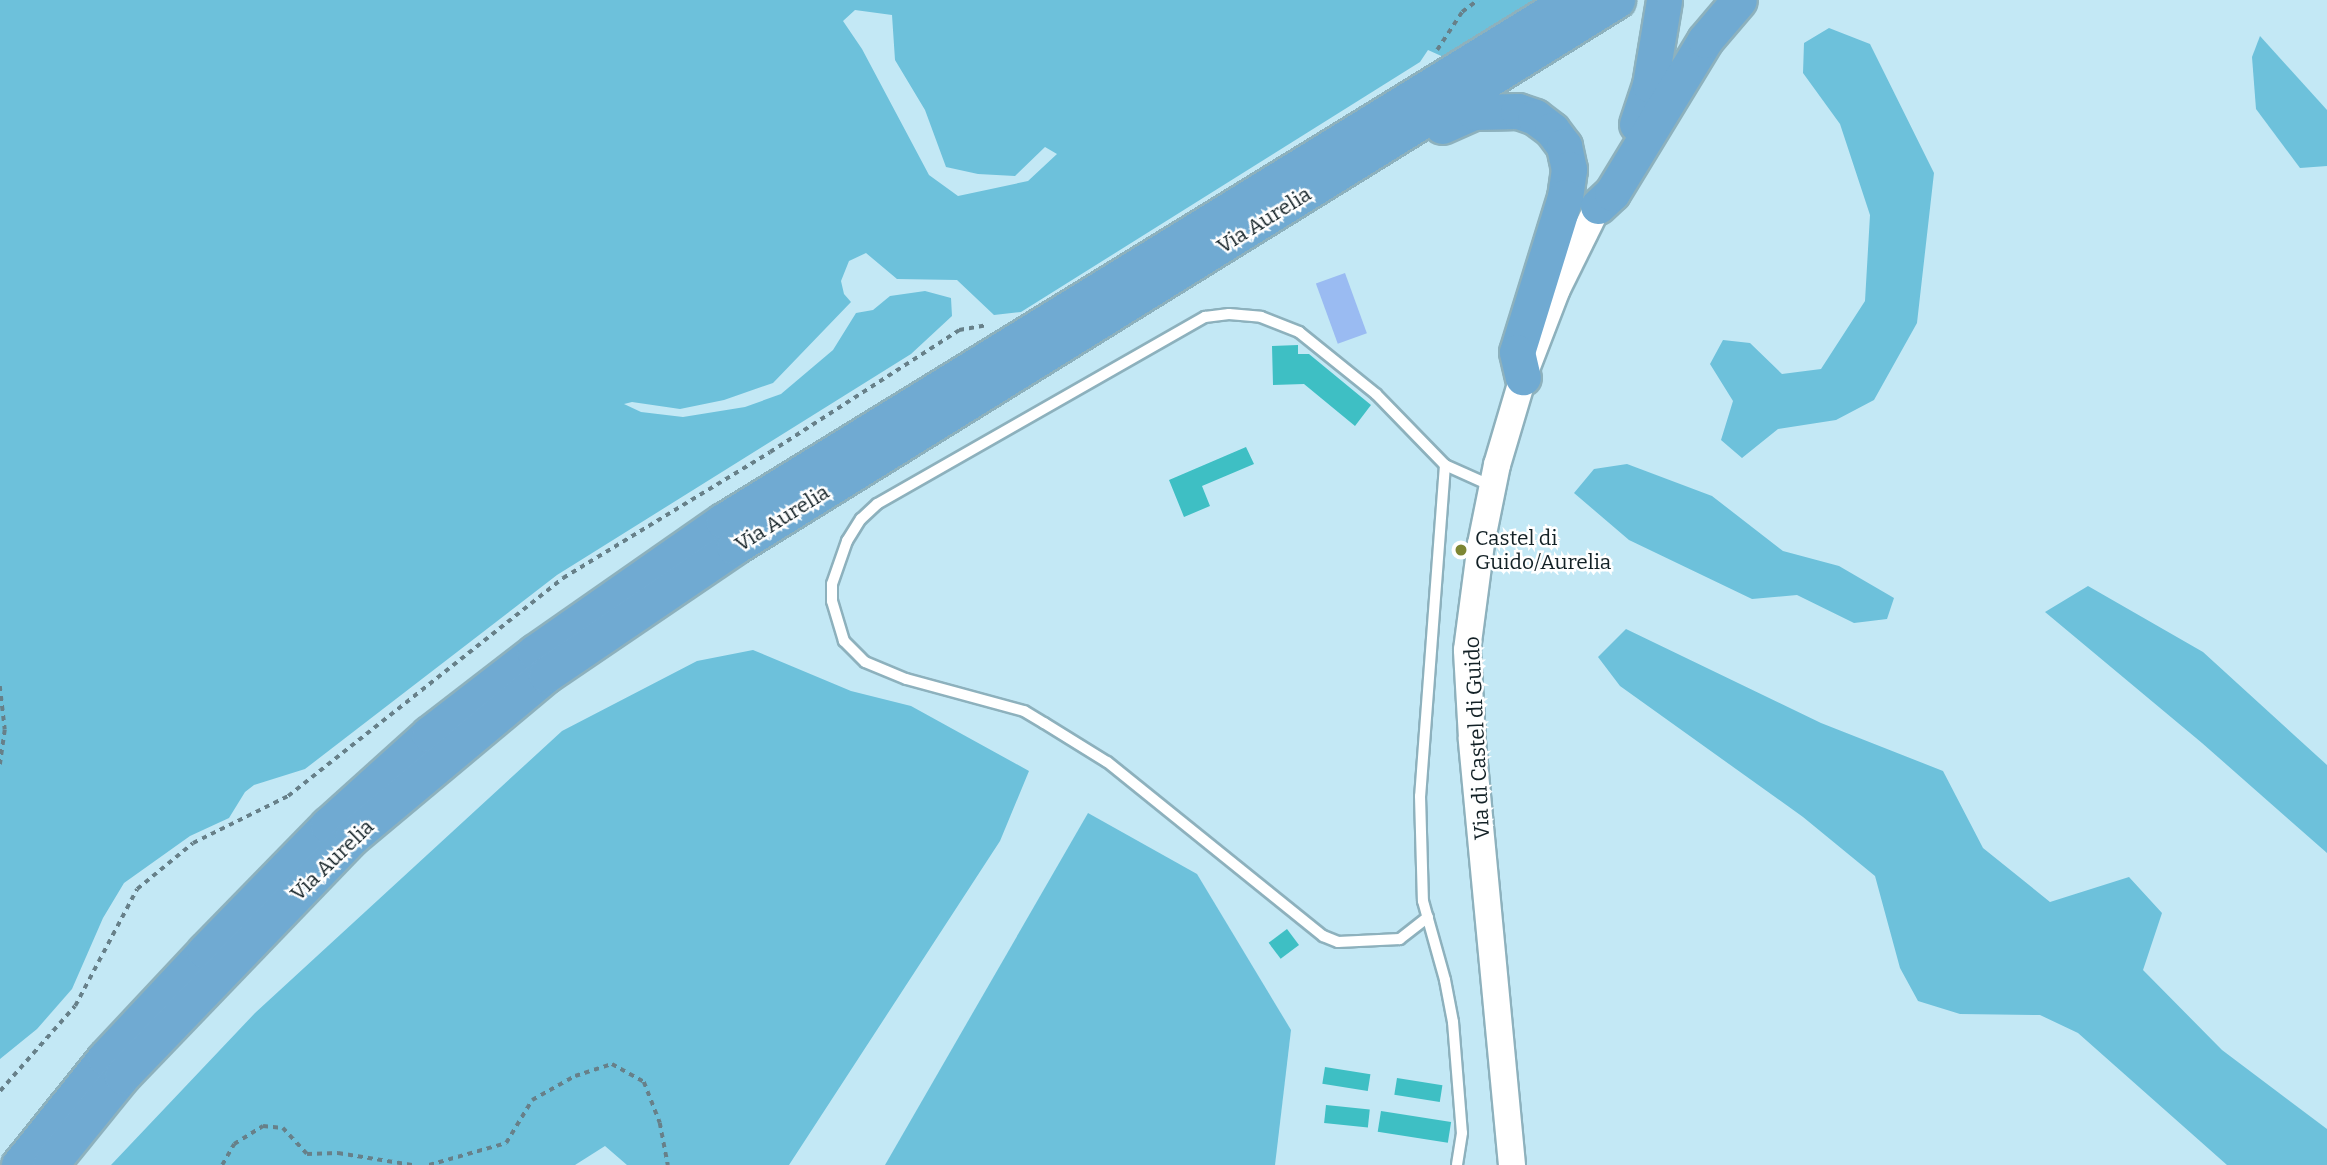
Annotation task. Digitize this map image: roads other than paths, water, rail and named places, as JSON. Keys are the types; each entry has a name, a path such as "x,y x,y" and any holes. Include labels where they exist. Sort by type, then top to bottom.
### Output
{"highway":[{"name":"Via Aurelia","path":"19,1165 105,1058 328,825 429,734 535,652 723,522 1570,0"},
{"name":"Via Aurelia","path":"50,1165 122,1076 352,838 546,675 734,547 1617,0"},
{"path":"1598,206 1604,186 1637,124 1657,50 1664,0"},
{"path":"1598,206 1612,193 1705,40 1739,0"},
{"path":"1074,338 1102,335 1453,120 1474,112 1518,111 1535,117 1552,130 1564,146 1569,169 1565,197 1517,352 1523,377"}],"street":[{"name":"Via di Castel di Guido","path":"1512,1165 1472,738 1467,650 1481,544 1492,486 1523,377 1557,289 1598,206"}],"lane":[{"path":"1428,917 1400,939 1338,942 1323,936 1107,762 1024,711 906,679 865,662 844,640 832,601 835,575 847,541 861,519 877,505 1205,317 1229,314 1261,317 1299,332 1377,394 1445,465 1492,486"},
{"path":"1445,465 1420,796 1423,901 1453,1022 1462,1133 1457,1165"}],"place":[{"name":"Castel di Guido/Aurelia","path":"1461,550"}]}
